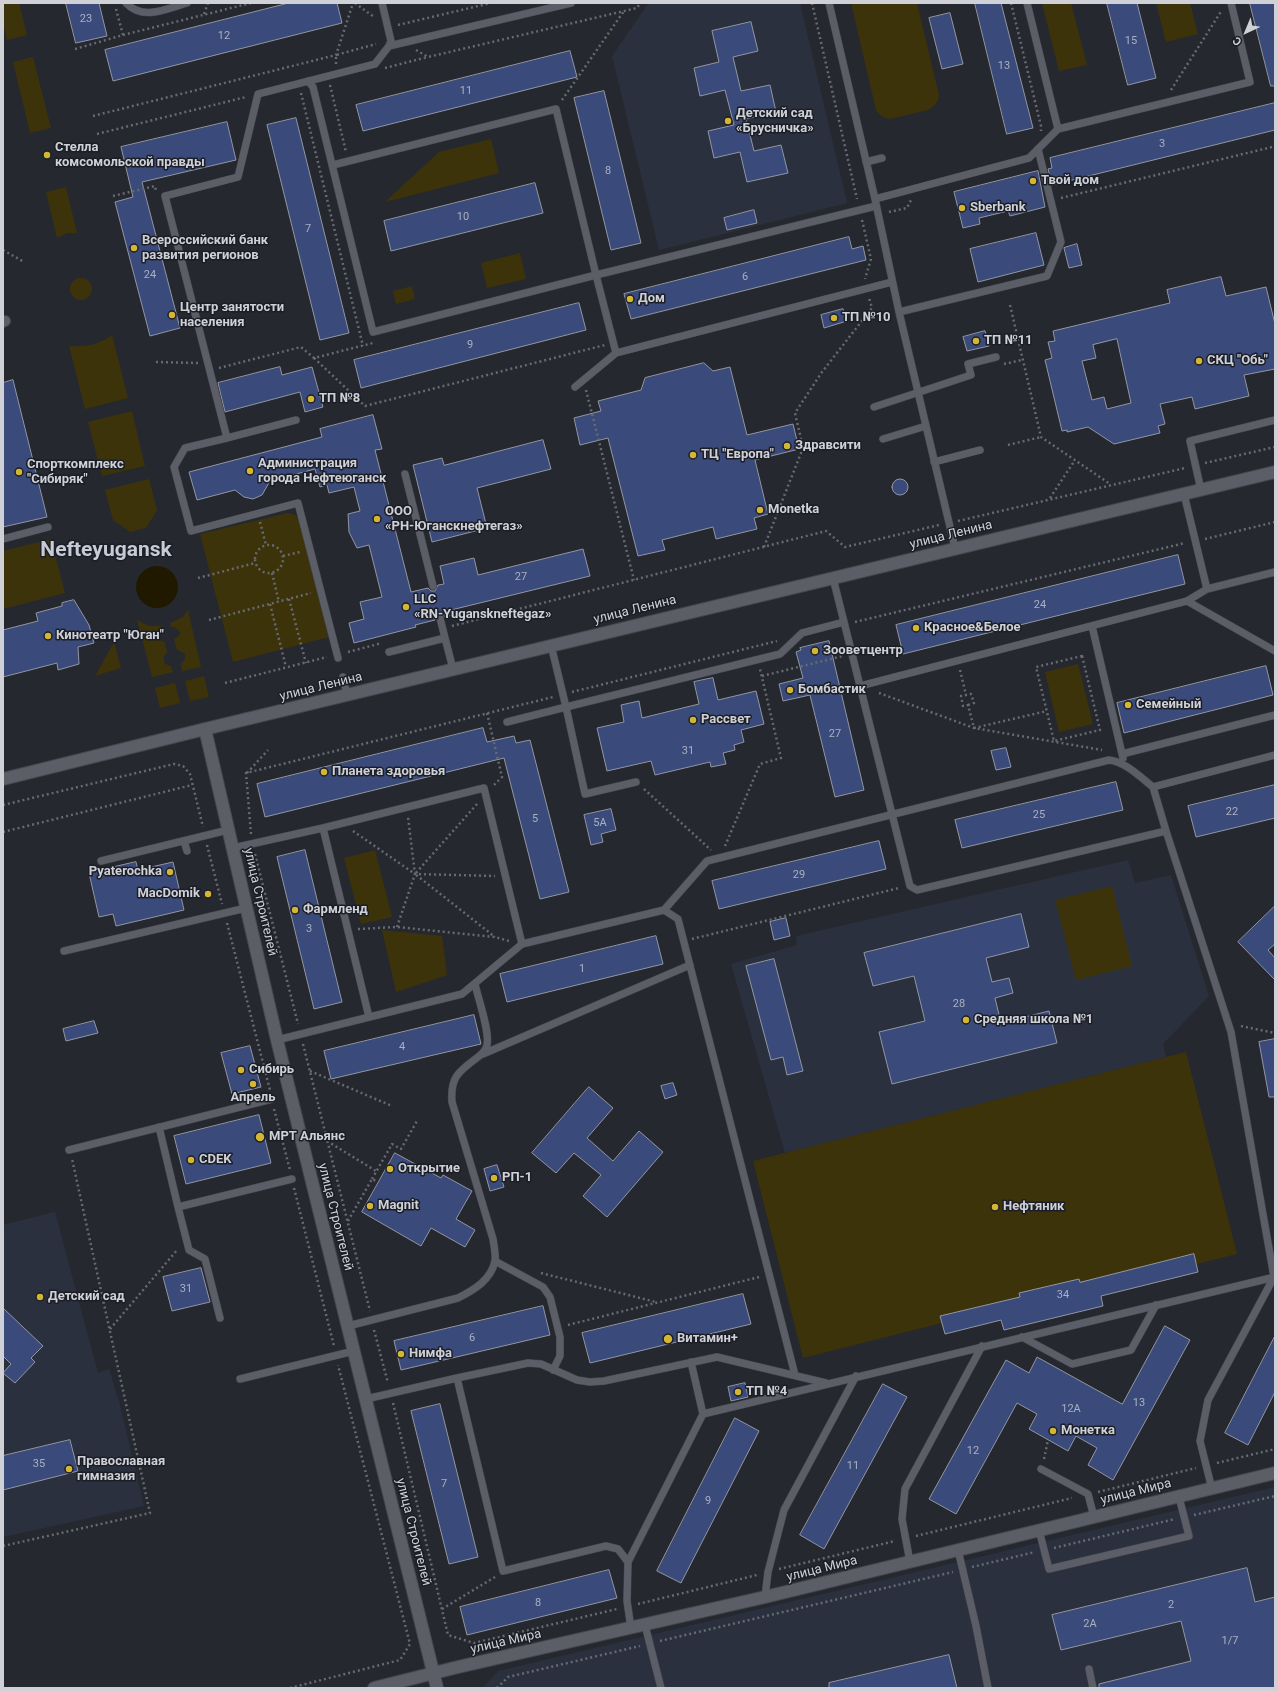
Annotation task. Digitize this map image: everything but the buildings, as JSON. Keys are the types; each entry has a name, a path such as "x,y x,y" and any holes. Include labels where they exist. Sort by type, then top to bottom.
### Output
{"main road":[{"name":"улица Ленина","path":"3,779 551,645 1275,472"},
{"name":"улица Строителей","path":"205,729 277,1040 437,1688"},
{"name":"улица Мира","path":"374,1688 765,1597 1275,1473"}],"lane":[{"path":"126,3 135,11 146,14 187,3"},
{"path":"382,3 390,43"},
{"path":"227,438 165,196 238,177 258,94 375,64 390,43 571,3"},
{"path":"828,3 955,548"},
{"path":"1027,3 1058,129"},
{"path":"308,81 313,87 373,332 859,210 875,202 1029,158 1058,129 1250,82 1231,3"},
{"path":"333,165 556,110 616,353"},
{"path":"899,312 1047,276 1061,242 1038,149"},
{"path":"866,162 882,158"},
{"path":"575,387 616,353 892,282"},
{"path":"874,407 971,375 968,364 996,356"},
{"path":"296,420 185,448 174,467 191,531 298,503 337,656"},
{"path":"1201,490 1190,441 1275,420"},
{"path":"883,439 926,426"},
{"path":"934,462 980,450"},
{"path":"405,474 433,586"},
{"path":"1184,494 1207,589"},
{"path":"3,538 48,527"},
{"path":"860,686 1187,601 1207,589 1275,572"},
{"path":"833,578 910,886 918,890 1166,831"},
{"path":"1187,601 1275,651"},
{"path":"440,618 453,669"},
{"path":"507,722 780,654 802,633 845,623"},
{"path":"1092,626 1125,766"},
{"path":"389,652 445,638"},
{"path":"551,645 585,794 636,782"},
{"path":"343,678 347,695"},
{"path":"1122,754 1275,715"},
{"path":"1153,787 1275,755"},
{"path":"277,1040 462,994 522,944 664,910 707,861 1109,760 1117,761 1153,787 1228,1024 1275,1277 1208,1400 1200,1441 1212,1488"},
{"path":"232,848 323,828 484,788 522,944"},
{"path":"323,828 369,1017"},
{"path":"101,861 228,830"},
{"path":"184,841 187,851"},
{"path":"64,951 246,908"},
{"path":"200,910 202,918"},
{"path":"664,910 678,919 795,1375"},
{"path":"481,1055 690,965"},
{"path":"348,1326 458,1298 468,1293 487,1278 495,1261 493,1239 452,1102 451,1090 452,1082 457,1074 481,1055 486,1050 488,1044 475,984"},
{"path":"69,1150 272,1099"},
{"path":"158,1128 189,1250 205,1259 220,1318"},
{"path":"178,1207 292,1179"},
{"path":"495,1261 543,1287 550,1298 560,1337 560,1356 553,1370"},
{"path":"703,1414 856,1376 1275,1277"},
{"path":"1022,1337 1072,1364 1130,1350 1156,1305"},
{"path":"910,1562 902,1518 905,1488 982,1346"},
{"path":"240,1379 354,1351"},
{"path":"366,1399 528,1363 541,1364 577,1380 590,1382 604,1381 717,1357 828,1383"},
{"path":"631,1628 628,1606 628,1562 703,1414 691,1362"},
{"path":"765,1597 768,1572 784,1510 856,1376"},
{"path":"457,1378 504,1571 606,1546 618,1549 628,1562"},
{"path":"1041,1469 1088,1494 1094,1517"},
{"path":"1039,1530 1049,1569 1188,1536 1179,1496"},
{"path":"958,1550 976,1626 988,1688"},
{"path":"645,1625 661,1688"},
{"path":"1089,1669 1093,1688"}],"path":[{"path":"115,3 123,35"},
{"path":"204,15 208,3"},
{"path":"75,49 123,35 251,3"},
{"path":"336,55 353,3"},
{"path":"388,28 491,3"},
{"path":"764,547 803,448 795,413 822,372 872,308 865,279 871,259 812,3"},
{"path":"1011,3 1042,126 1038,149"},
{"path":"1163,103 1222,10"},
{"path":"561,100 624,11"},
{"path":"93,116 336,55 390,43"},
{"path":"378,70 428,57"},
{"path":"336,81 329,83 346,154"},
{"path":"301,90 363,346"},
{"path":"98,134 258,94"},
{"path":"1045,178 1061,199 1272,147 1275,149"},
{"path":"113,196 155,186 156,192"},
{"path":"854,221 862,219"},
{"path":"3,250 24,262"},
{"path":"857,281 865,279"},
{"path":"1010,305 1041,437 1110,484"},
{"path":"314,358 378,342"},
{"path":"209,370 301,347 365,406 613,343"},
{"path":"156,362 200,363 198,355"},
{"path":"584,380 634,580"},
{"path":"1008,445 1041,437"},
{"path":"443,628 826,531 845,547 1110,484 1275,447"},
{"path":"1050,499 1075,460"},
{"path":"260,520 266,545"},
{"path":"845,623 1275,522"},
{"path":"266,545 277,547 283,556 280,569 272,573 263,573 255,563 258,550 266,545"},
{"path":"283,556 301,551"},
{"path":"198,578 255,563"},
{"path":"272,573 279,602"},
{"path":"209,620 318,592"},
{"path":"289,599 306,663"},
{"path":"270,604 286,668"},
{"path":"246,773 799,636"},
{"path":"225,683 337,656 390,641"},
{"path":"636,782 720,858 760,764 781,758 755,647"},
{"path":"762,676 852,654"},
{"path":"1082,656 1100,730 1054,741 1036,668 1082,656"},
{"path":"958,660 966,695"},
{"path":"860,686 974,728 1122,754"},
{"path":"972,694 974,703 968,705 963,706 961,696 972,694"},
{"path":"968,705 974,728"},
{"path":"974,728 1047,711"},
{"path":"397,928 415,874 502,777 487,713"},
{"path":"268,750 246,773 252,843 372,1320 448,1635 474,1643 1275,1449"},
{"path":"3,805 174,764 183,766 190,774 410,1644 400,1660 290,1688"},
{"path":"3,832 192,785"},
{"path":"406,807 415,874"},
{"path":"341,823 415,874 495,937"},
{"path":"415,874 506,876"},
{"path":"684,941 910,886"},
{"path":"348,932 361,929 397,928 495,937 522,944"},
{"path":"1228,1024 1275,1032"},
{"path":"310,1071 392,1106"},
{"path":"347,1222 392,1144 401,1149 417,1121"},
{"path":"327,1141 376,1171"},
{"path":"3,1546 150,1513 69,1150"},
{"path":"372,1179 378,1182"},
{"path":"109,1329 186,1240"},
{"path":"534,1271 657,1302"},
{"path":"558,1327 769,1274"},
{"path":"1041,1469 1048,1440"},
{"path":"497,1688 508,1677 1275,1496"},
{"path":"442,1609 504,1571"}],"shaded area":[{"path":"3,3 19,3 27,35 7,40 3,22"},
{"name":"Детский сад «Брусничка»","path":"800,3 847,203 659,250 612,56 648,4"},
{"path":"851,3 917,3 939,95 936,104 933,107 928,110 890,119 882,116 876,110"},
{"path":"1042,3 1071,3 1087,65 1059,71"},
{"path":"1156,3 1190,3 1198,34 1166,42"},
{"path":"33,57 51,128 30,133 13,62"},
{"path":"491,139 499,173 385,202 439,152"},
{"path":"66,187 77,233 67,233 57,238 46,192"},
{"path":"520,253 526,279 487,288 481,263"},
{"path":"81,278 89,281 92,289 89,297 81,300 73,297 70,289 73,281"},
{"path":"412,286 415,299 396,304 393,291"},
{"path":"112,335 128,398 85,409 69,346 92,345"},
{"path":"132,411 145,466 102,476 88,422"},
{"path":"149,479 157,510 146,528 130,532 113,520 105,490"},
{"path":"288,513 296,516 301,524 329,637 233,662 200,534"},
{"path":"51,539 65,593 3,609 3,551"},
{"path":"153,566 161,566 169,569 175,575 178,587 175,599 169,605 161,608 153,608 145,605 139,599 136,591 136,583 139,575 145,569"},
{"path":"188,610 201,667 182,671 181,664 185,659 185,654 177,650 174,639 179,636 180,632 175,627 171,627 170,623 183,617"},
{"path":"137,620 149,626 161,626 162,630 158,634 159,640 165,642 167,653 164,656 164,661 165,664 171,666 173,672 152,677"},
{"path":"114,642 121,668 95,676"},
{"path":"1078,664 1093,724 1059,732 1045,672"},
{"path":"204,676 209,697 190,701 185,681"},
{"path":"175,683 180,703 160,708 155,688"},
{"path":"375,850 392,917 361,924 344,858"},
{"name":"Средняя школа №1","path":"1128,860 1135,883 1171,875 1209,996 1163,1044 1166,1057 785,1153 731,964 797,945 796,936"},
{"path":"1112,886 1132,966 1076,980 1055,900"},
{"path":"382,930 442,936 447,975 396,992"},
{"name":"Нефтяник","path":"1186,1052 1237,1254 1196,1264 1198,1272 1101,1296 1103,1306 1004,1330 1001,1320 945,1334 942,1323 803,1358 753,1161"},
{"path":"55,1212 98,1373 109,1369 120,1405 144,1506 3,1537 3,1225"},
{"path":"1275,1487 1275,1688 483,1688 498,1671"}],"place":[{"name":"Детский сад «Брусничка»","path":"728,121"},
{"name":"Стелла комсомольской правды","path":"47,155"},
{"name":"Твой дом","path":"1033,181"},
{"name":"Sberbank","path":"962,208"},
{"name":"Всероссийский банк развития регионов","path":"134,248"},
{"name":"Дом","path":"630,299"},
{"name":"Центр занятости населения","path":"172,315"},
{"name":"ТП №10","path":"834,318"},
{"name":"ТП №11","path":"976,341"},
{"name":"СКЦ \"Обь\"","path":"1199,361"},
{"name":"ТП №8","path":"311,399"},
{"name":"Здравсити","path":"787,446"},
{"name":"ТЦ \"Европа\"","path":"693,455"},
{"name":"Администрация города Нефтеюганск","path":"250,471"},
{"name":"Спорткомплекс \"Сибиряк\"","path":"19,472"},
{"name":"Monetka","path":"760,510"},
{"name":"ООО «РН-Юганскнефтегаз»","path":"377,519"},
{"name":"LLC «RN-Yuganskneftegaz»","path":"406,607"},
{"name":"Красное&Белое","path":"916,628"},
{"name":"Кинотеатр \"Юган\"","path":"48,636"},
{"name":"Зооветцентр","path":"815,651"},
{"name":"Бомбастик","path":"790,690"},
{"name":"Семейный","path":"1128,705"},
{"name":"Рассвет","path":"693,720"},
{"name":"Планета здоровья","path":"324,772"},
{"name":"Pyaterochka","path":"170,872"},
{"name":"MacDomik","path":"208,894"},
{"name":"Фармленд","path":"295,910"},
{"name":"Средняя школа №1","path":"966,1020"},
{"name":"Сибирь","path":"241,1070"},
{"name":"Апрель","path":"253,1084"},
{"name":"МРТ Альянс","path":"260,1137"},
{"name":"CDEK","path":"191,1160"},
{"name":"Открытие","path":"390,1169"},
{"name":"РП-1","path":"494,1178"},
{"name":"Magnit","path":"370,1206"},
{"name":"Нефтяник","path":"995,1207"},
{"name":"Детский сад","path":"40,1297"},
{"name":"Витамин+","path":"668,1339"},
{"name":"Нимфа","path":"401,1354"},
{"name":"ТП №4","path":"738,1392"},
{"name":"Монетка","path":"1053,1431"},
{"name":"Православная гимназия","path":"69,1469"}],"district":[{"name":"Nefteyugansk","path":"106,551"}]}
